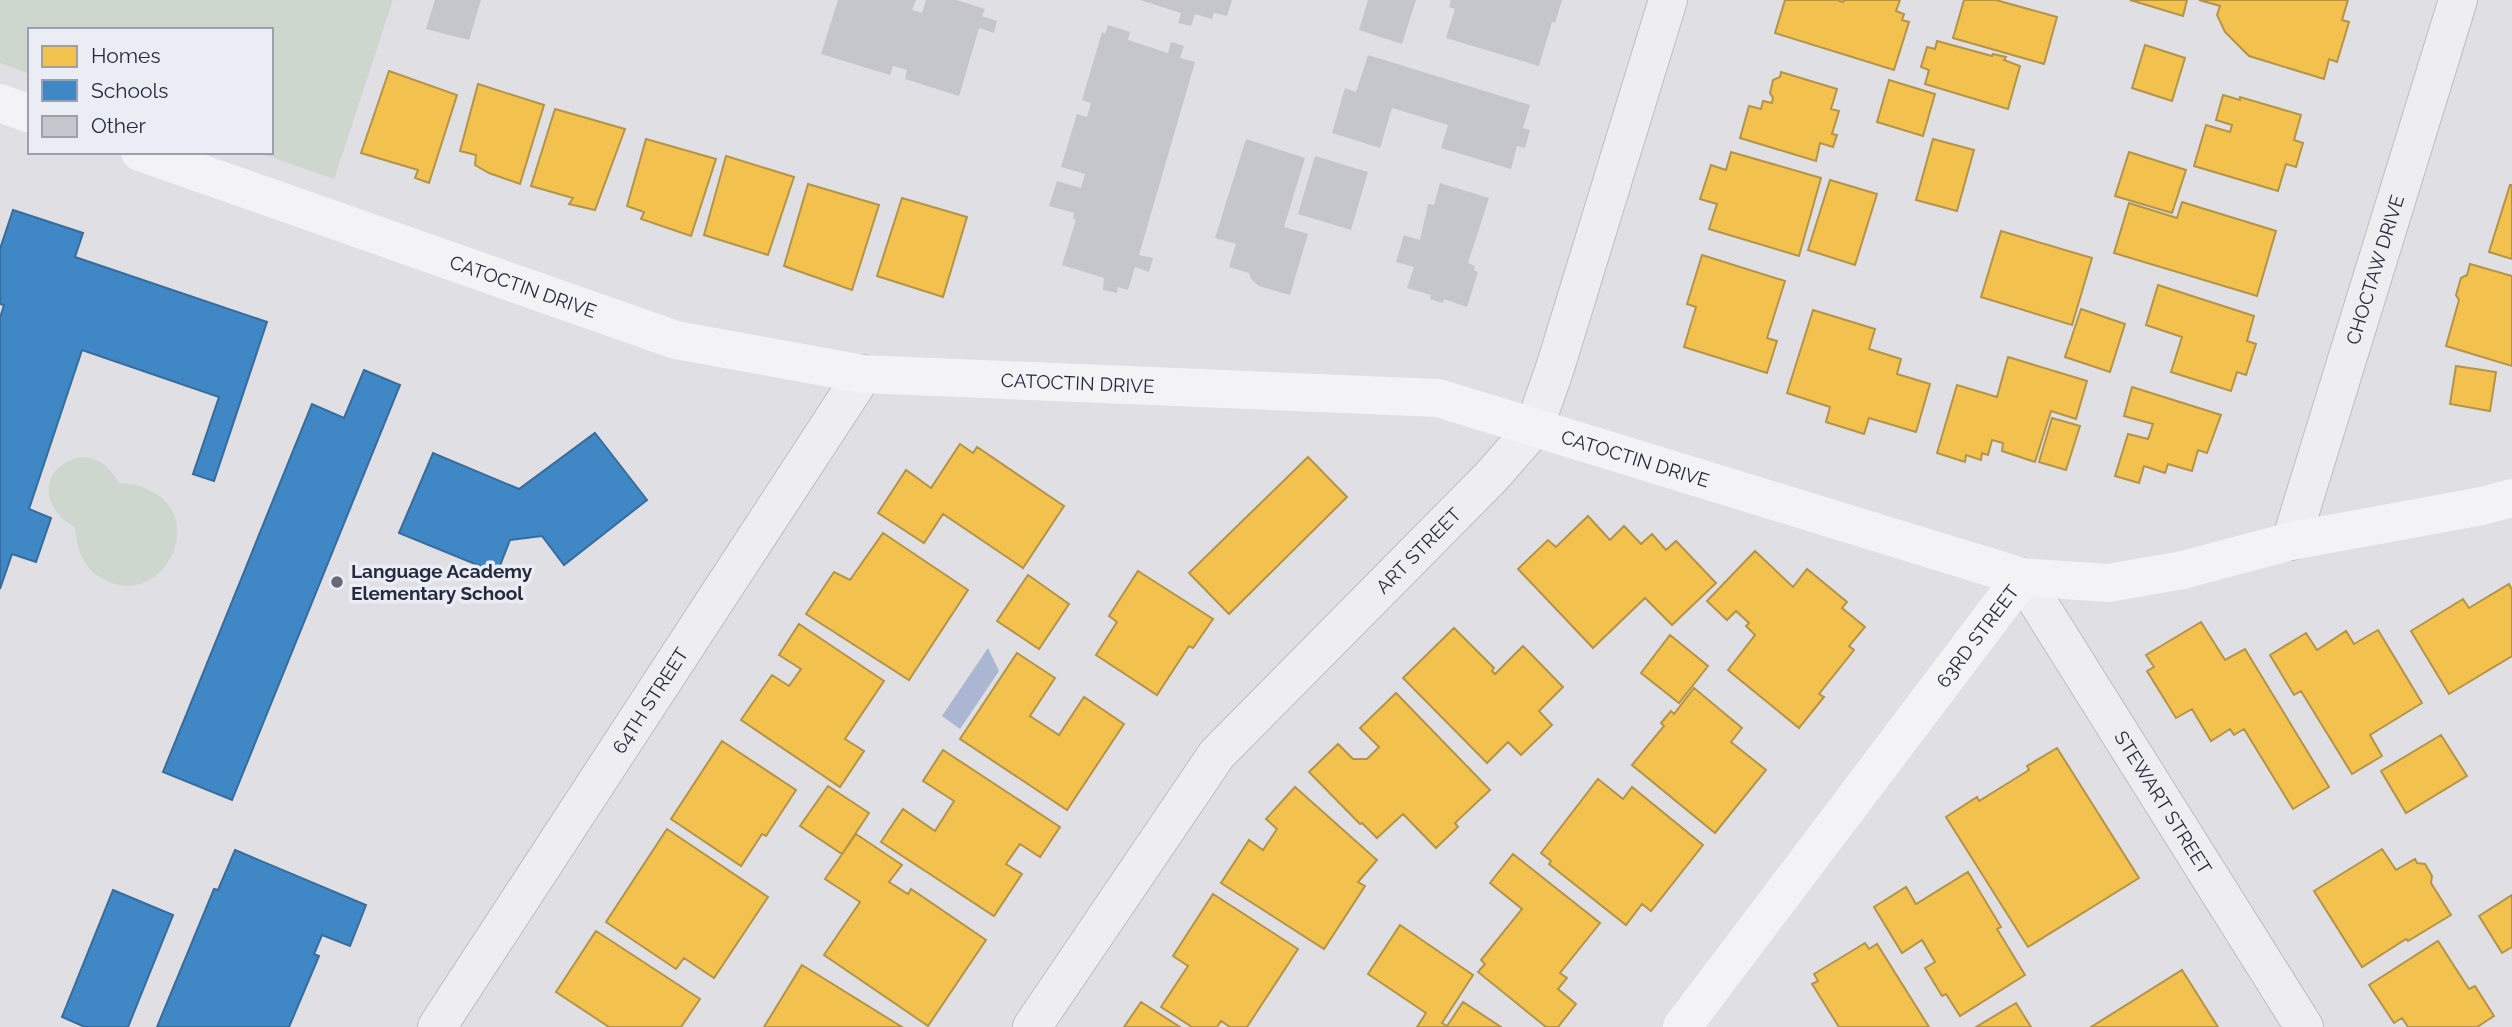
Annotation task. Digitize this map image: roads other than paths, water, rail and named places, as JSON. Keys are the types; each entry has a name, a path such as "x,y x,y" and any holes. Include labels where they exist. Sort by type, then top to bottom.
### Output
{"street":[{"name":"ART STREET","path":"1032,1027 1217,754 1491,477 1534,428 1555,368 1668,0"},
{"name":"CHOCTAW DRIVE","path":"2291,541 2458,0"},
{"path":"0,103 28,113"},
{"name":"CATOCTIN DRIVE","path":"146,154 676,340 863,374 1438,398 2022,577"},
{"name":"64TH STREET","path":"437,1027 863,374"},
{"name":"63RD STREET","path":"1682,1027 2022,577 2108,583 2183,570 2291,541 2482,506 2512,498"},
{"name":"STEWART STREET","path":"2022,577 2304,1027"}],"water":[{"path":"988,648 999,671 960,729 942,716"}],"place":[{"name":"Language Academy Elementary School","path":"337,582"}]}
